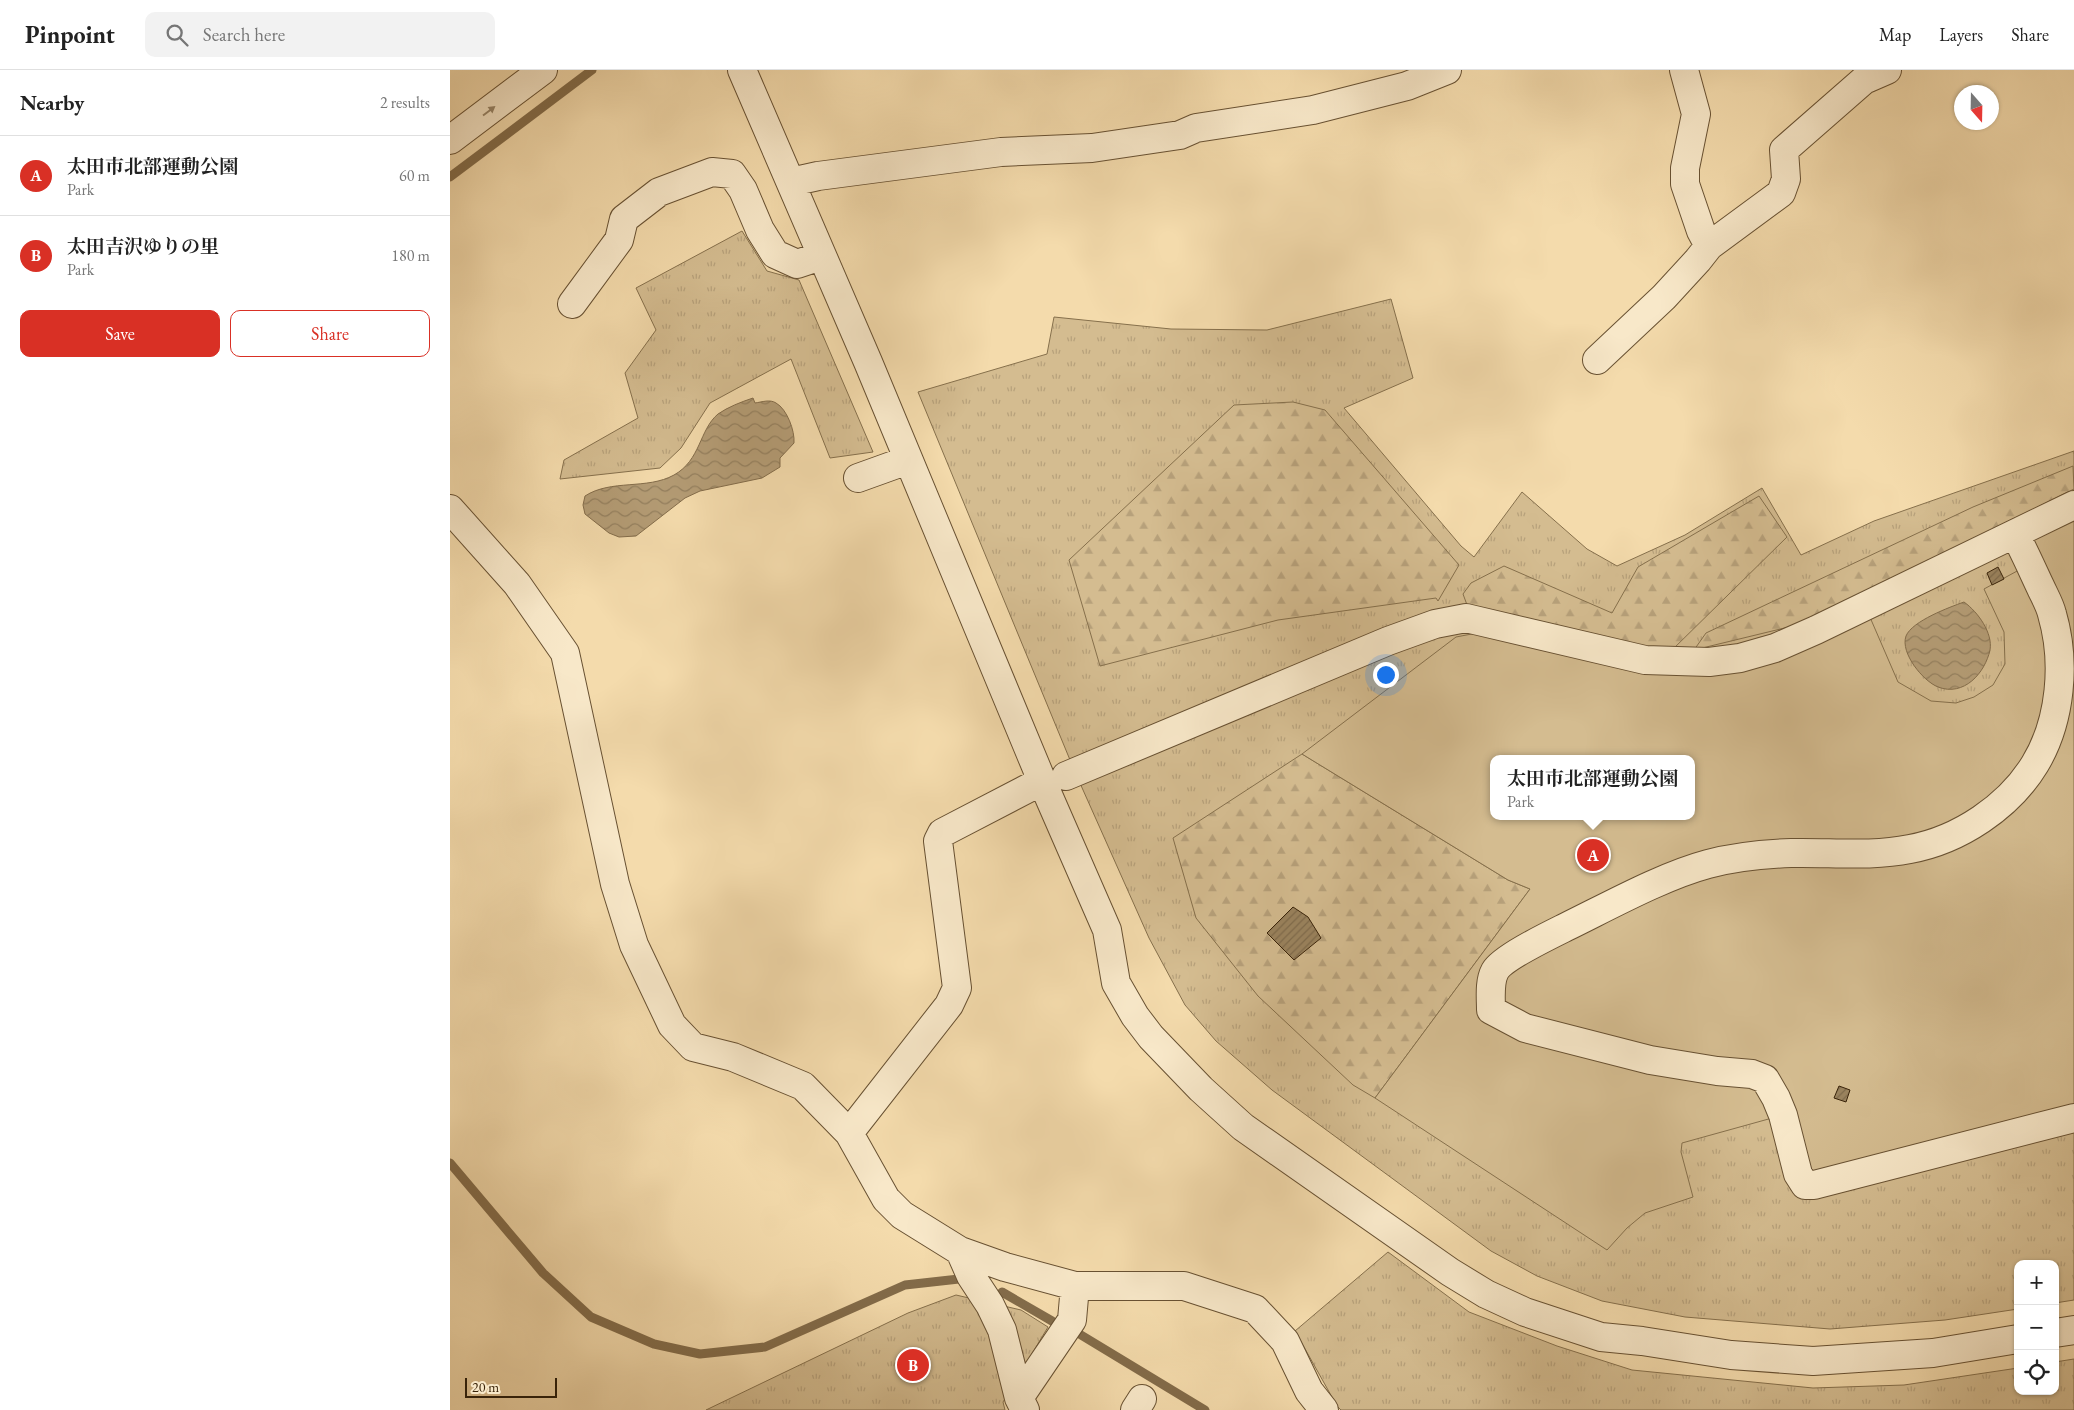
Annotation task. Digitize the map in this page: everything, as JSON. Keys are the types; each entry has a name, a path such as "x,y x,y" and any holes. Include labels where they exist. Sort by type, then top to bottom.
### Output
{"street":[{"path":"450,140 543,70"},
{"path":"742,70 868,362 908,460 1054,778 1107,930 1116,983 1134,1016 1201,1089 1244,1127 1450,1272 1486,1294 1525,1312 1602,1337 1642,1341 1731,1355 1813,1361 1933,1354 2014,1340"},
{"path":"791,182 818,176 1001,152 1092,148 1180,135 1196,128 1322,108 1407,86 1447,70"},
{"path":"1684,70 1696,114 1685,168 1686,184 1701,231 1709,246"},
{"path":"1597,360 1664,298 1709,246 1781,193 1786,180 1784,150 1864,80 1887,70"},
{"path":"572,304 620,240 624,219 659,192 712,172 732,174 743,190 760,230 775,254 797,264 821,256"},
{"path":"858,478 908,460"},
{"path":"849,1133 949,1005 956,988 938,841 942,833 1054,778 1388,641 1435,624 1466,618 1645,660 1709,662 1740,658 1775,648 1816,630 2074,505"},
{"path":"456,525 517,584 565,653 615,884 634,945 672,1025 692,1047 733,1057 803,1086 849,1133 886,1199 902,1215 960,1251 1005,1267 1075,1286 1184,1286 1256,1309 1285,1341 1309,1390 1324,1410"},
{"path":"2015,534 2052,613 2059,648 2059,689 2051,727 2035,764 2011,794 1984,818 1951,837 1911,849 1857,855 1791,853 1746,857 1707,864 1666,880 1554,933 1510,958 1496,969 1492,981 1491,1010 1525,1028 1640,1058 1717,1072 1752,1074 1765,1079 1783,1115 1798,1174 1805,1185 1814,1185 2074,1118"},
{"path":"960,1251 970,1276 990,1305 1002,1330 1022,1404"},
{"path":"1022,1404 1072,1320 1075,1286"},
{"path":"2059,1332 2074,1330"}],"green space":[{"path":"742,231 767,271 799,280 873,452 830,458 791,359 710,403 681,448 660,468 560,479 564,460 638,418 625,373 656,330 636,288"},
{"path":"1391,299 1413,378 1344,408 1461,546 1474,557 1522,492 1587,549 1617,566 1685,535 1762,488 1801,555 1874,521 2074,451 2074,1300 2059,1302 2059,1260 2014,1260 2014,1310 1945,1320 1830,1329 1685,1317 1602,1301 1537,1276 1491,1251 1272,1090 1216,1041 1185,1005 1149,938 1075,772 918,392 1047,354 1054,317 1171,329 1267,330"},
{"path":"1293,402 1325,410 1459,565 1438,601 1436,598 1278,620 1100,666 1069,560 1234,405"},
{"path":"2073,466 2074,489 1801,624 1694,650 1706,633 1973,507"},
{"path":"1759,496 1787,537 1670,652 1470,613 1463,594 1471,583 1504,566 1612,613 1638,567"},
{"path":"2074,517 2074,1118 1814,1185 1783,1115 1682,1143 1681,1152 1693,1197 1645,1213 1627,1228 1607,1250 1375,1098 1530,889 1508,880 1302,754 1456,637 1482,632 1679,673 1869,615 1898,682 1931,701 1956,703 1974,697 1993,685 2005,664 2004,632 1984,589 2019,570 2020,544"},
{"path":"1302,754 1508,880 1530,889 1375,1098 1353,1085 1258,996 1196,918 1173,838"},
{"path":"1388,1252 1469,1312 1557,1346 1632,1370 1813,1388 1904,1385 2014,1369 2014,1395 2059,1395 2059,1361 2074,1359 2074,1410 1341,1410 1295,1331"},
{"path":"956,1295 1021,1310 1048,1327 1003,1402 1005,1410 706,1410 908,1313"}],"water":[{"path":"753,398 755,403 769,401 776,403 784,410 790,421 794,443 780,458 780,467 762,478 700,491 685,498 636,536 619,537 609,533 585,514 583,505 585,496 595,491 663,480 683,469 695,453 707,428 718,414"},
{"path":"1964,602 1979,617 1987,630 1990,650 1983,667 1972,681 1965,686 1956,689 1938,687 1926,679 1914,666 1906,650 1906,636 1910,630 1923,620"}],"building":[{"path":"1998,567 2004,579 1992,585 1987,573"},
{"path":"1293,907 1308,917 1321,938 1294,960 1267,933"},
{"path":"1839,1086 1850,1090 1846,1102 1834,1098"}],"waterway":[{"path":"450,177 592,70"},
{"path":"450,1163 543,1273 591,1317 654,1344 700,1354 765,1347 905,1285 959,1279"},
{"path":"1002,1292 1052,1321"},
{"path":"1081,1335 1205,1410"}],"place":[{"name":"太田市北部運動公園","path":"1593,855"},
{"name":"太田吉沢ゆりの里","path":"913,1365"}]}
